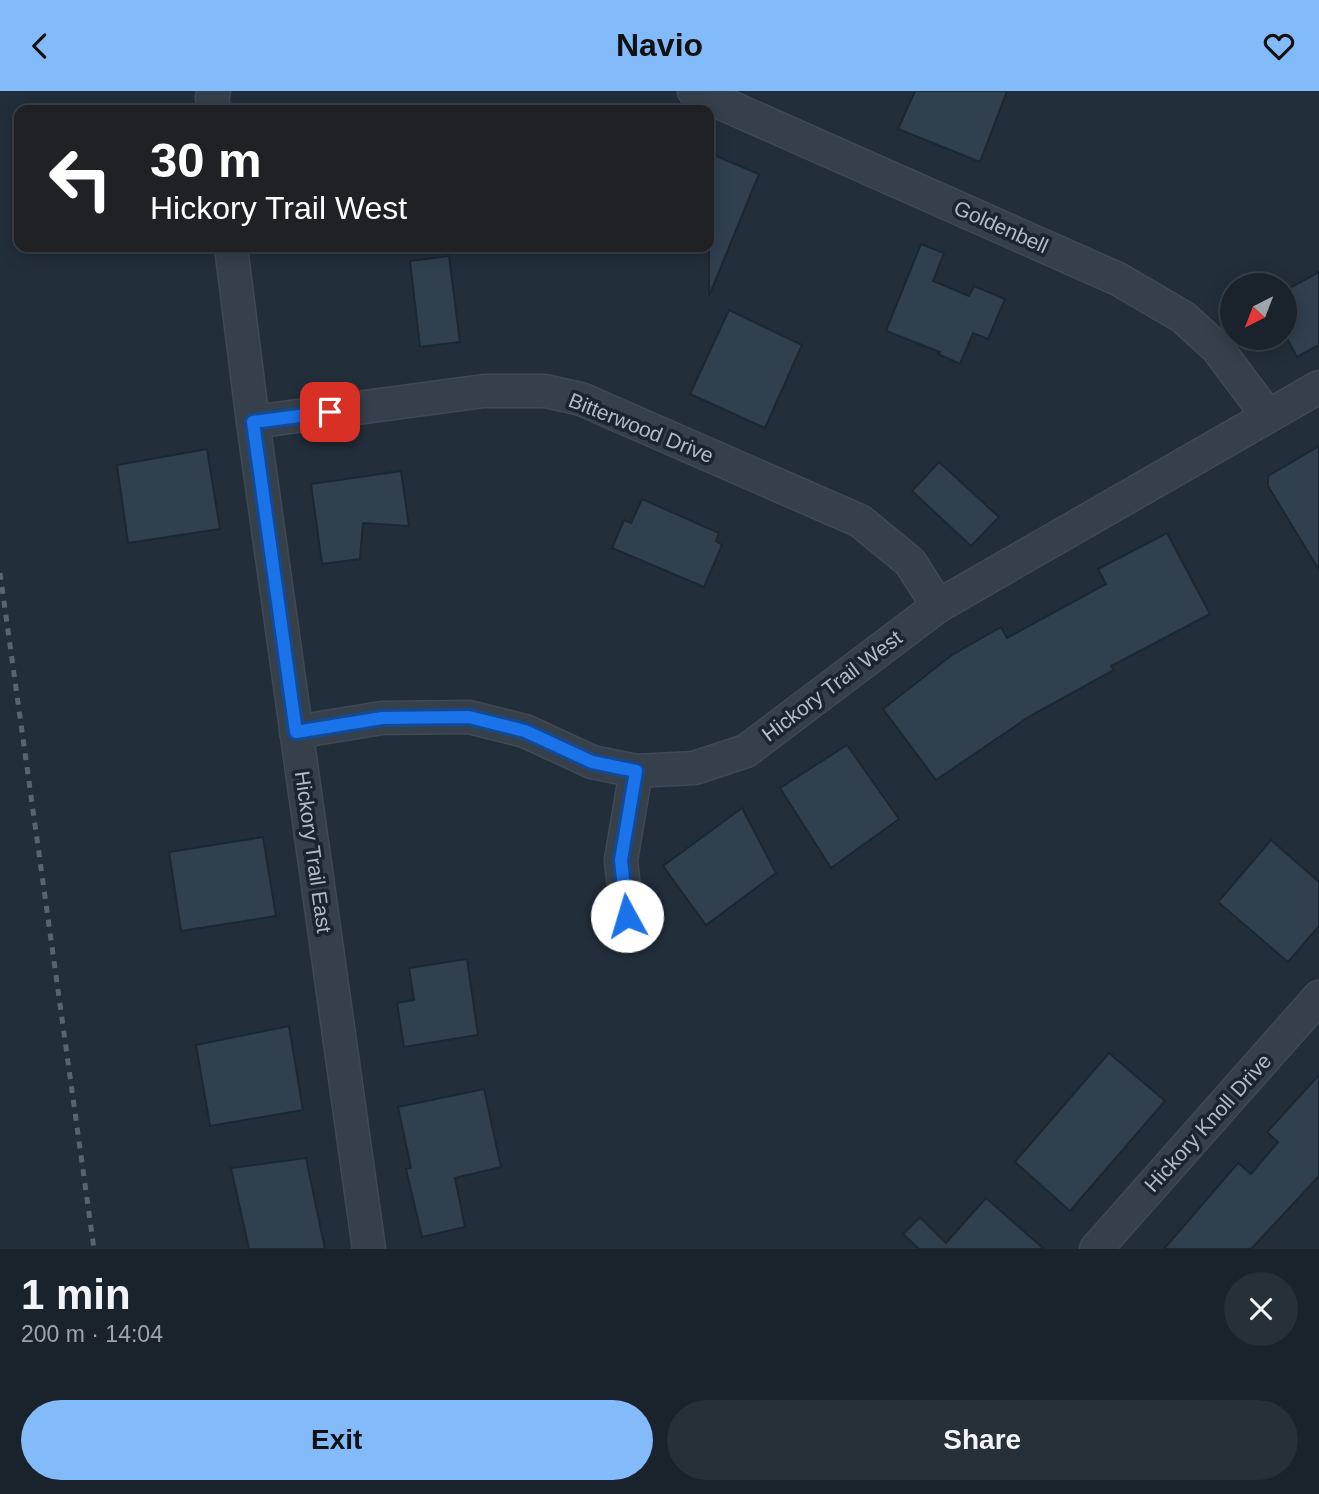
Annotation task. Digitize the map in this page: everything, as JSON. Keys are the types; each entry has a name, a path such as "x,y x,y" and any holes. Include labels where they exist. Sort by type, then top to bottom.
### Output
{"street":[{"name":"Goldenbell","path":"694,91 1118,279 1183,317 1217,348 1268,417"},
{"name":"Hickory Trail East","path":"232,252 369,1249"},
{"name":"Hickory Trail West","path":"296,732 382,718 469,717 525,731 592,762 636,771 694,768 746,751 938,606 1319,387"},
{"name":"Bitterwood Drive","path":"253,422 484,391 545,391 581,399 860,521 910,562 938,606"},
{"path":"631,921 627,916 621,860 636,771"},
{"name":"Hickory Knoll Drive","path":"1096,1249 1319,997"}],"building":[{"path":"915,91 1007,91 980,162 898,129"},
{"path":"714,155 759,174 709,296 709,252 714,252"},
{"path":"921,244 944,253 933,281 969,296 974,286 1005,299 988,339 973,333 960,364 938,354 940,352 886,331"},
{"path":"449,256 460,342 420,347 410,261"},
{"path":"1319,272 1319,345 1297,357 1293,350 1297,350 1297,284"},
{"path":"729,310 802,345 765,428 690,394"},
{"path":"1319,446 1319,570 1268,486 1268,476"},
{"path":"207,449 220,529 128,543 117,465"},
{"path":"939,462 999,517 971,546 912,491"},
{"path":"401,471 409,526 363,523 360,559 322,564 311,484"},
{"path":"642,499 719,533 716,541 722,545 704,587 612,548 624,520 631,523"},
{"path":"1167,533 1210,614 1111,666 1114,670 1030,716 936,780 883,709 952,655 1001,627 1007,638 1106,584 1098,569"},
{"path":"847,745 899,819 831,868 780,788"},
{"path":"742,808 776,873 706,925 663,866"},
{"path":"263,837 276,916 181,931 169,852"},
{"path":"1271,840 1319,882 1319,926 1288,962 1218,902"},
{"path":"467,959 478,1035 404,1047 397,1003 414,1000 409,968"},
{"path":"289,1026 303,1110 210,1126 196,1045"},
{"path":"1109,1053 1165,1101 1070,1211 1015,1162"},
{"path":"1319,1075 1319,1176 1251,1249 1164,1249 1238,1163 1251,1174 1278,1142 1267,1132"},
{"path":"484,1089 501,1167 455,1178 465,1227 422,1237 406,1169 411,1168 398,1107"},
{"path":"306,1158 325,1249 249,1249 231,1168"},
{"path":"986,1198 1044,1249 919,1249 903,1234 920,1217 946,1243"}],"railway":[{"path":"0,573 94,1249"}],"route":[{"path":"330,412 253,422 296,732 382,718 469,717 525,731 592,762 636,771 621,860 627,916"}]}
